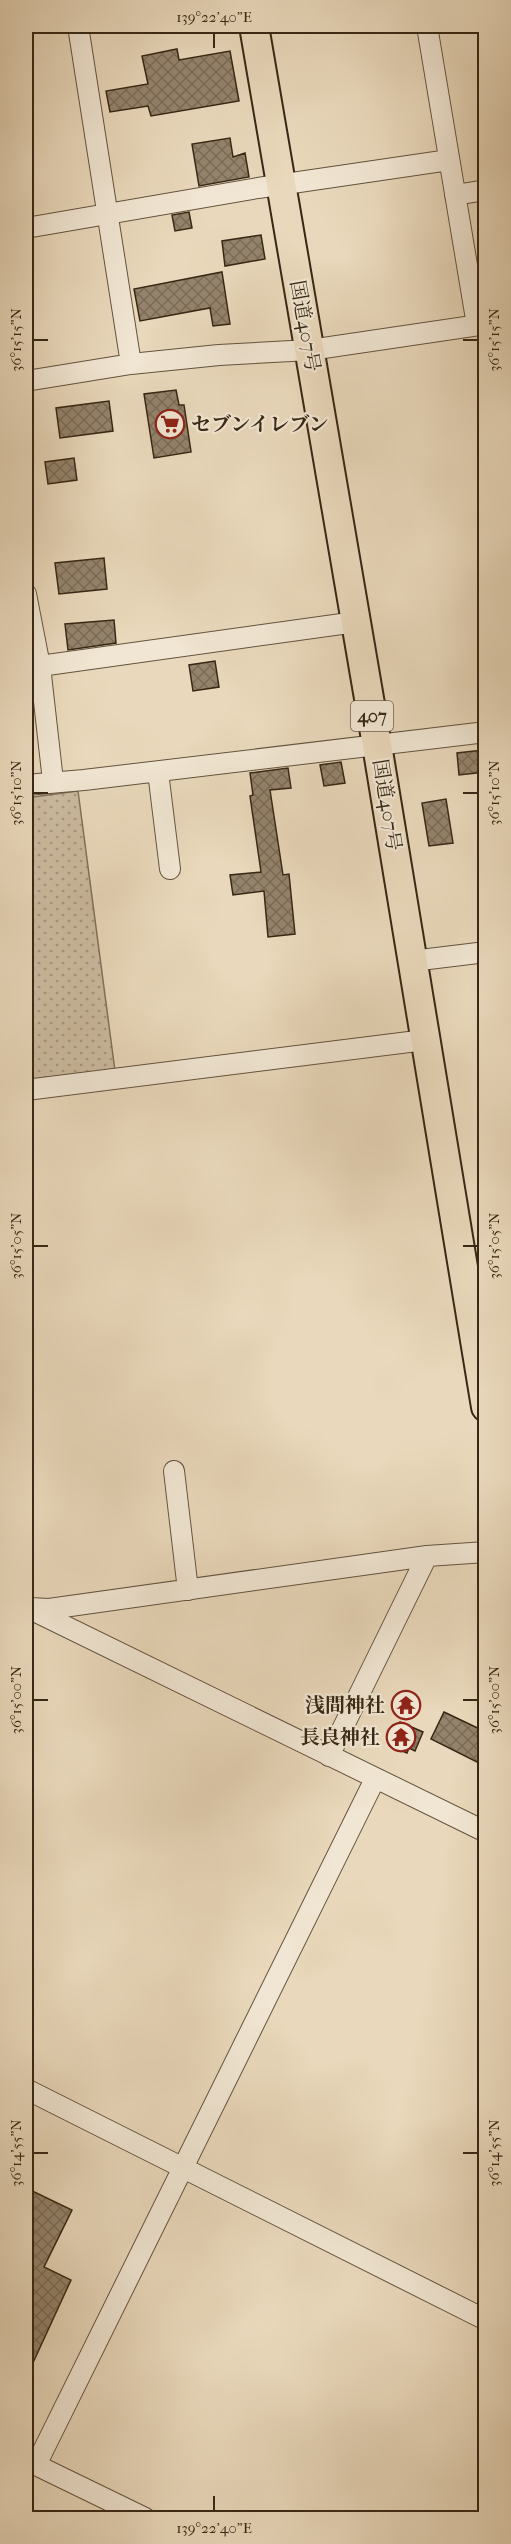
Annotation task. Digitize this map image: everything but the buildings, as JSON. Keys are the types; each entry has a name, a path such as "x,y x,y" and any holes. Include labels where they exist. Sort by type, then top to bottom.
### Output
{"highway":[{"name":"国道407号","path":"254,26 377,745 486,1407"}],"street":[{"path":"78,26 131,364"},
{"path":"26,381 131,364 219,355 310,350 481,324 455,195 427,26"},
{"path":"26,228 281,184 449,159"},
{"path":"455,195 486,190"},
{"path":"26,594 40,666 53,762 53,782"},
{"path":"40,666 356,622"},
{"path":"26,785 158,772 486,732"},
{"path":"158,772 170,869"},
{"path":"412,961 486,952"},
{"path":"26,1090 425,1040"},
{"path":"174,1471 188,1590"},
{"path":"26,1607 48,1609 427,1556 486,1552"},
{"path":"329,1756 427,1556"},
{"path":"26,1607 486,1832"},
{"path":"145,2518 36,2465 375,1779"},
{"path":"26,2090 486,2320"}],"shaded area":[{"path":"78,791 115,1071 26,1082 26,798"}],"place":[{"name":"セブンイレブン","path":"170,424"},
{"name":"浅間神社","path":"406,1705"},
{"name":"長良神社","path":"401,1737"}]}
